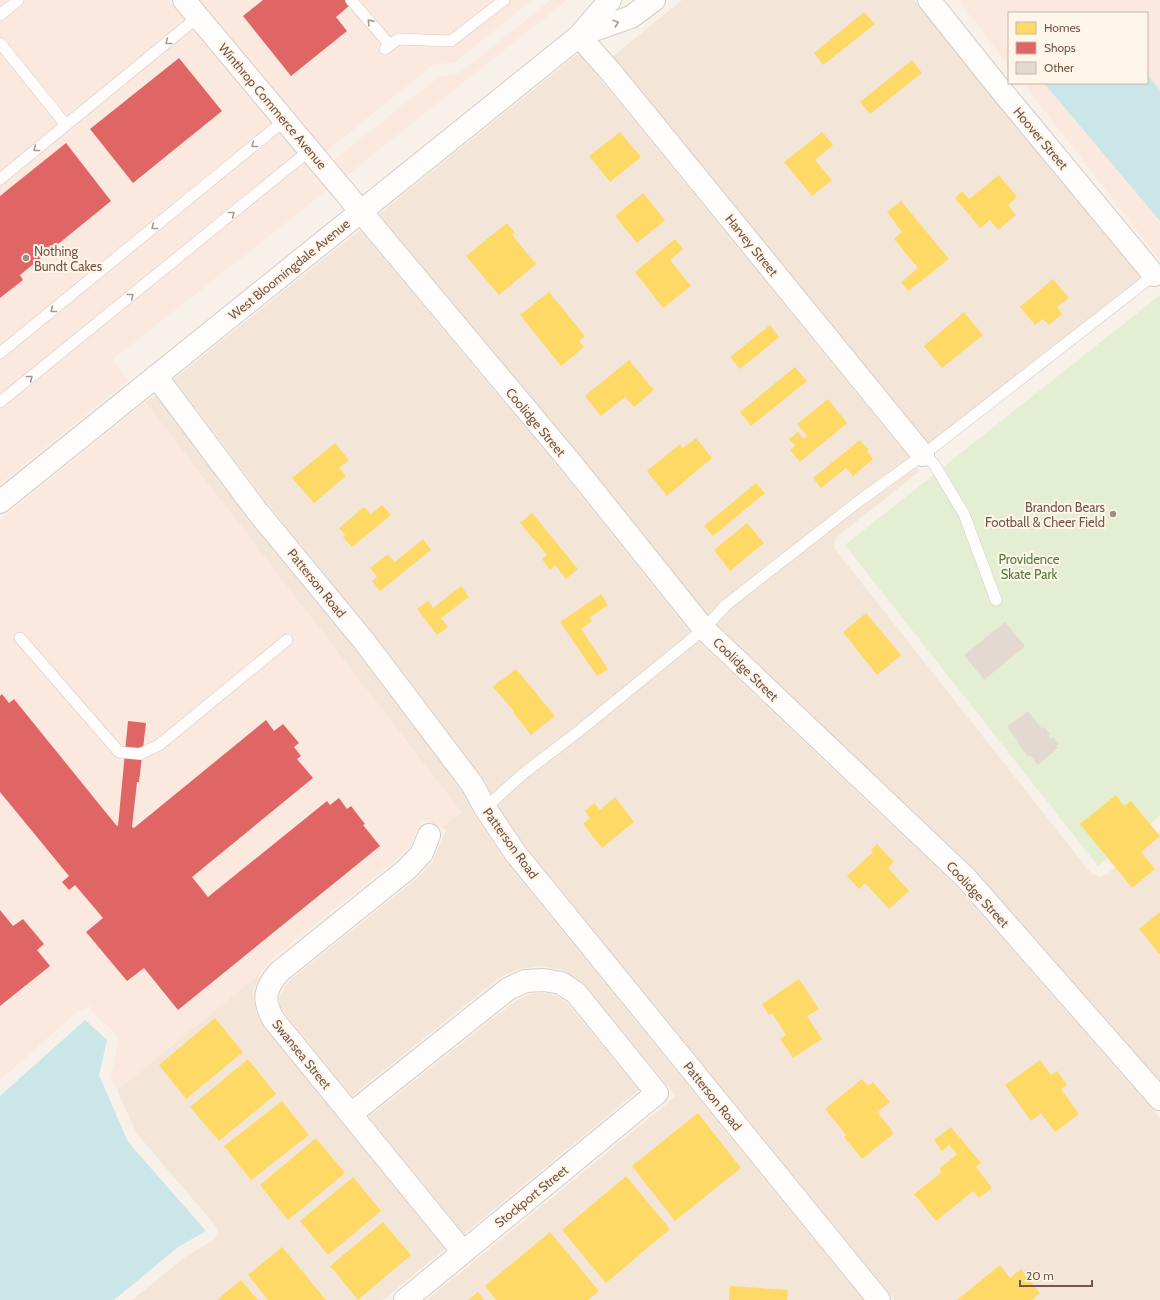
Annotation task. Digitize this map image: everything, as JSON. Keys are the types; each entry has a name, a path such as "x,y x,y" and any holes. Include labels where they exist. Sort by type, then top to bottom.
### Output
{"street":[{"name":"Winthrop Commerce Avenue","path":"184,0 361,211"},
{"name":"West Bloomingdale Avenue","path":"0,502 579,36 610,0"},
{"name":"West Bloomingdale Avenue","path":"579,36 631,18 654,0"},
{"name":"Hoover Street","path":"929,0 1000,90 1154,275"},
{"name":"Harvey Street","path":"579,36 610,71 923,455"},
{"name":"Coolidge Street","path":"361,211 572,464 704,629 966,878 1160,1099"},
{"name":"Patterson Road","path":"156,376 257,511 364,641 472,784 485,808 516,854 879,1300"},
{"name":"Swansea Street","path":"429,835 422,853 407,869 279,972 271,982 266,995 267,1007 273,1019 463,1252"},
{"name":"Stockport Street","path":"351,1114 508,989 526,981 544,980 561,983 576,993 658,1093 405,1300"}],"lane":[{"path":"0,15 18,0"},
{"path":"351,0 388,47 398,38 451,41 504,0"},
{"path":"0,179 198,17"},
{"path":"0,44 66,125"},
{"path":"0,353 285,120"},
{"path":"0,402 310,150"},
{"path":"485,808 524,773 579,731 704,629 726,605 859,501 923,455 1154,275"},
{"path":"923,455 934,464 964,514 996,600"},
{"path":"20,638 119,752 140,754 160,745 287,640"}],"shaded area":[{"path":"0,0 168,0 327,190 113,359 128,380 0,484"},
{"path":"197,0 532,0 454,63 434,64 324,153"},
{"path":"551,0 567,0 347,175 334,160 440,76 461,72"},
{"path":"682,0 914,0 1150,283 927,451 611,58"},
{"path":"958,0 1160,0 1160,260 1024,84 1148,84 1148,12 1008,12 1008,65"},
{"path":"579,53 920,471 838,536 834,542 835,549 1090,872 1099,877 1106,875 1160,831 1160,1081 975,870 713,621 581,456 379,214"},
{"path":"360,230 562,472 694,637 957,887 1160,1118 1160,1300 895,1300 526,847 496,802 482,777 374,634 267,503 174,379"},
{"path":"155,395 247,518 355,649 462,791 474,815 506,862 863,1300 427,1300 676,1096 585,985 563,970 541,966 519,969 499,978 352,1096 284,1012 280,1005 279,998 289,981 416,879 432,863 446,830 441,828 461,812 145,402"},
{"path":"145,402 461,812 441,828 421,818 411,845 398,858 270,960 260,974 117,1090 111,1075 118,1038 114,1032 92,1012 90,1005 86,1009 78,1011 0,1080 0,520"},
{"path":"260,974 253,995 256,1012 264,1026 445,1249 383,1300 132,1300 185,1257 215,1239 218,1230 137,1134 117,1090"},
{"path":"545,993 557,996 567,1003 639,1090 464,1234 369,1117 515,1001 530,994"}],"green space":[{"name":"Providence Skate Park","path":"1160,295 1160,816 1098,866 845,545"}],"water":[{"path":"1148,75 1160,90 1160,221 1045,84 1148,84"},
{"path":"85,1020 107,1040 99,1075 128,1142 206,1231 178,1247 114,1300 0,1300 0,1096"}],"building: Homes":[{"path":"864,12 875,24 823,65 814,53"},
{"path":"912,60 922,73 870,114 860,102"},
{"path":"620,132 641,157 610,182 589,156"},
{"path":"822,132 833,145 815,160 832,180 812,196 784,162"},
{"path":"999,175 1017,197 1008,205 1016,215 998,230 990,220 980,228 955,198 962,191 969,199"},
{"path":"643,193 665,220 637,243 615,216"},
{"path":"901,201 949,259 908,291 901,282 918,268 894,239 902,232 887,212"},
{"path":"507,223 515,233 512,235 536,264 499,295 466,256"},
{"path":"675,239 683,249 670,260 691,286 663,308 635,272"},
{"path":"1053,279 1069,298 1057,307 1062,314 1049,325 1043,319 1035,325 1020,307"},
{"path":"549,292 585,336 579,341 584,347 561,366 520,315"},
{"path":"964,312 983,335 942,368 924,346"},
{"path":"770,325 779,337 740,369 730,357"},
{"path":"629,360 654,390 634,407 625,397 601,416 585,396"},
{"path":"795,367 807,381 751,426 740,412"},
{"path":"828,399 847,423 800,462 790,450 795,446 789,439 798,432 804,439 807,436 797,424"},
{"path":"696,438 712,458 667,496 647,471 680,444 683,448"},
{"path":"860,440 869,450 867,451 873,459 853,476 846,468 821,488 813,478"},
{"path":"335,443 349,460 339,468 346,476 314,503 292,478"},
{"path":"756,483 765,493 713,536 704,526"},
{"path":"382,505 391,515 352,547 343,537 345,535 339,528 364,507 371,514"},
{"path":"532,513 578,569 566,579 555,565 550,570 542,559 547,555 520,523"},
{"path":"747,523 764,543 730,571 714,550"},
{"path":"423,539 431,550 380,591 372,581 377,577 370,568 388,554 395,562"},
{"path":"461,586 469,597 441,618 448,627 437,635 417,609 428,601 433,608"},
{"path":"601,594 608,605 589,618 592,621 581,629 608,669 597,676 560,622"},
{"path":"866,613 901,655 877,675 843,632"},
{"path":"516,669 555,716 531,735 513,712 514,711 493,687"},
{"path":"1116,795 1124,806 1131,801 1160,836 1141,852 1155,869 1132,888 1080,824"},
{"path":"615,797 634,822 602,848 583,824 590,818 585,811 594,803 600,810"},
{"path":"877,844 894,862 888,868 909,891 889,909 865,883 859,889 847,876 873,852 871,850"},
{"path":"1160,912 1160,953 1159,954 1139,929"},
{"path":"799,979 819,1009 807,1016 822,1039 793,1058 780,1039 786,1035 772,1013 769,1015 762,1004"},
{"path":"215,1018 243,1052 186,1099 159,1065"},
{"path":"248,1059 276,1094 219,1141 190,1107"},
{"path":"1040,1060 1051,1075 1057,1071 1067,1085 1061,1089 1079,1114 1055,1132 1041,1113 1031,1121 1005,1085"},
{"path":"862,1079 868,1086 873,1082 890,1102 877,1112 894,1133 862,1159 844,1137 846,1135 825,1109"},
{"path":"282,1101 309,1135 251,1180 224,1146"},
{"path":"698,1113 741,1168 675,1221 632,1166"},
{"path":"951,1127 981,1163 976,1167 992,1188 979,1198 973,1191 936,1221 914,1194 942,1172 939,1169 957,1154 949,1145 942,1151 934,1140"},
{"path":"316,1138 345,1173 288,1220 260,1185"},
{"path":"626,1176 670,1229 606,1283 562,1230"},
{"path":"353,1177 381,1211 328,1255 300,1221"},
{"path":"383,1222 411,1255 358,1300 330,1266"},
{"path":"550,1232 599,1291 588,1300 496,1300 485,1286"},
{"path":"282,1247 326,1300 268,1300 248,1275"},
{"path":"1000,1265 1010,1278 1021,1269 1040,1293 1032,1300 957,1300"},
{"path":"241,1280 258,1300 217,1300"},
{"path":"730,1286 788,1290 787,1300 729,1300"},
{"path":"478,1292 484,1300 468,1300"}],"building: Shops":[{"path":"263,0 356,0 336,17 347,31 291,76 243,16"},
{"path":"179,58 222,111 133,183 90,129"},
{"path":"66,143 111,201 20,275 23,280 0,298 0,196"},
{"path":"2,694 9,703 14,699 118,826 128,721 146,723 139,782 137,782 132,827 134,828 266,720 274,731 283,724 299,743 294,747 301,756 297,759 313,778 192,877 208,897 327,801 330,805 339,798 347,809 351,806 365,824 363,825 380,846 178,1010 144,968 127,981 86,932 103,918 75,885 69,890 62,882 69,876 0,792 0,696"},
{"path":"0,910 13,926 23,919 44,944 37,950 50,966 0,1006"}],"building: Other":[{"path":"1005,622 1025,646 984,680 964,655"},
{"path":"1028,711 1042,729 1044,727 1050,734 1048,736 1051,739 1053,737 1059,744 1056,746 1058,748 1038,765 1030,755 1028,757 1007,727"}],"place":[{"name":"Nothing Bundt Cakes","path":"26,258"},
{"name":"Brandon Bears Football & Cheer Field","path":"1113,514"}]}
